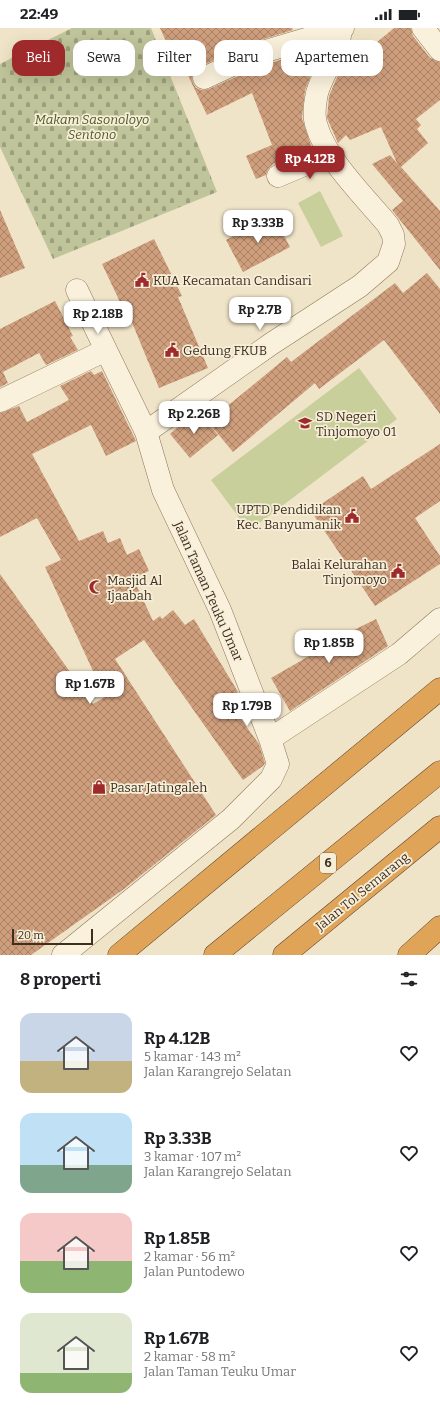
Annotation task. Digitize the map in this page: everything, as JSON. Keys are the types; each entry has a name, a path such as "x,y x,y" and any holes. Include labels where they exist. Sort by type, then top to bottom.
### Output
{"highway":[{"path":"119,955 440,689"},
{"name":"6","path":"215,955 440,772"},
{"name":"Jalan Tol Semarang","path":"284,955 440,828"},
{"path":"409,955 440,927"}],"street":[{"path":"204,78 256,54 298,40 342,28"},
{"path":"146,432 272,344 360,286 388,262 394,244 393,235 388,225 330,154 315,123 314,108 317,93 337,45 342,28"},
{"path":"423,28 440,50"},
{"path":"278,176 330,154"},
{"name":"Jalan Taman Teuku Umar","path":"63,955 231,819 271,779 278,764 270,739 220,610 163,490 146,432 77,290"},
{"path":"0,400 106,350"},
{"path":"270,739 399,654 440,619"}],"green space":[{"name":"Makam Sasonoloyo Sentono","path":"72,28 151,28 156,40 143,40 143,76 170,76 217,192 53,259 0,147 0,64 12,58 12,76 65,76 65,40 48,40"},
{"path":"320,191 343,236 321,247 298,203"},
{"path":"359,368 397,419 249,531 211,480"}],"building":[{"path":"160,28 292,28 293,30 261,40 214,40 214,60 206,64 206,40 165,40"},
{"path":"394,28 411,28 413,36 430,58 440,62 440,100 416,119 421,125 417,129 428,143 401,167 440,211 440,270 392,210 403,201 372,164 390,155 397,163 381,127 350,140 346,135 338,143 327,118 329,96 338,76 383,76 383,40 380,40"},
{"path":"281,60 281,76 311,76 305,90 302,118 312,148 273,164 268,169 266,175 256,179 246,156 272,145 252,93 207,115 188,76 192,76 193,83 196,88 202,90 209,89 238,76 273,76 273,62"},
{"path":"0,210 25,268 0,278"},
{"path":"273,215 290,247 243,272 226,240"},
{"path":"154,239 182,296 178,297 208,368 159,388 131,320 129,321 102,264"},
{"path":"427,273 440,289 440,414 384,340 319,389 315,383 233,452 208,422 287,357 291,362 395,283 403,293"},
{"path":"55,301 73,336 70,337 78,350 46,365 39,353 3,372 8,383 0,387 0,329"},
{"path":"91,371 94,375 102,371 136,441 106,456 91,425 32,454 79,541 103,531 108,543 120,538 127,555 139,549 149,571 133,578 153,621 160,616 162,619 173,610 185,625 194,619 238,692 227,700 259,744 265,763 243,780 144,640 115,659 216,815 124,889 31,955 0,955 0,574 93,704 105,697 45,567 61,560 37,518 0,537 0,413 19,406 27,422 69,400 60,386"},
{"path":"197,411 218,435 190,458 170,434"},
{"path":"440,444 440,501 415,518 440,556 440,564 375,606 311,511 363,476 371,489"},
{"path":"376,619 388,646 290,711 271,678"}],"place":[{"name":"KUA Kecamatan Candisari","path":"142,280"},
{"name":"Gedung FKUB","path":"172,350"},
{"name":"SD Negeri Tinjomoyo 01","path":"305,423"},
{"name":"UPTD Pendidikan Kec. Banyumanik","path":"352,516"},
{"name":"Balai Kelurahan Tinjomoyo","path":"398,571"},
{"name":"Masjid Al Ijaabah","path":"96,587"},
{"name":"Pasar Jatingaleh","path":"99,787"}]}
